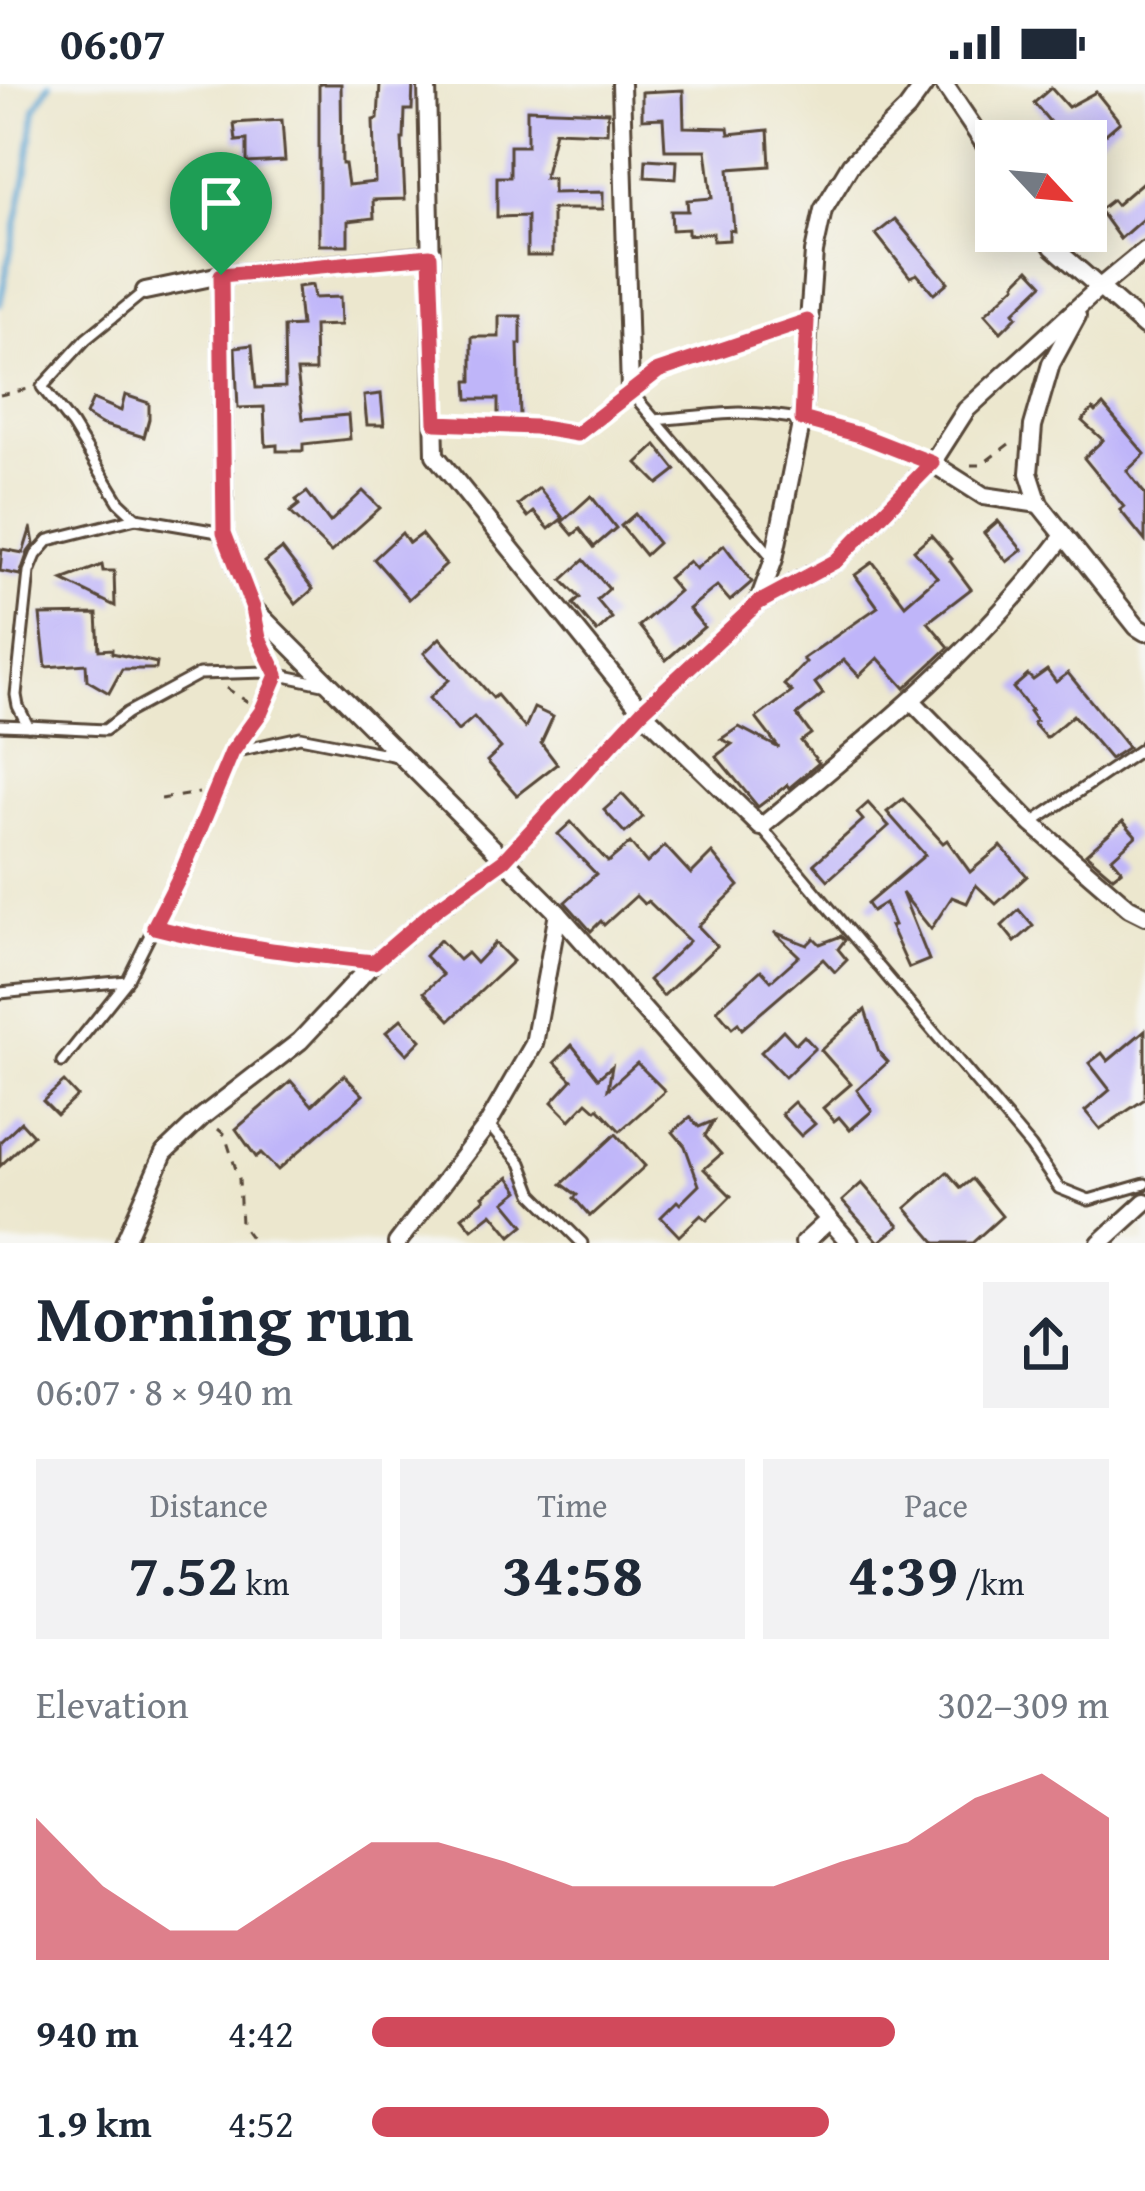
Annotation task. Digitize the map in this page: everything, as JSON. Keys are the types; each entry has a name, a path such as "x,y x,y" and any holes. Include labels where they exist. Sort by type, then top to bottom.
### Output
{"street":[{"path":"427,84 435,455 642,711 761,827 912,701 1037,573 1063,537"},
{"path":"621,84 630,391"},
{"path":"758,603 774,559 802,419 807,321 823,210 851,164 907,109 925,84"},
{"path":"944,84 975,130"},
{"path":"124,1243 164,1153 203,1116 300,1041 374,962 504,860 642,711 758,603 836,561 932,463 966,410 1145,250"},
{"path":"1057,252 1092,294 1145,327"},
{"path":"145,291 221,275 430,256"},
{"path":"221,275 224,533 253,608 558,913 850,1243"},
{"path":"1092,294 1051,364 1033,426 1029,473 1039,504 1063,537 1145,632"},
{"path":"932,463 984,496 1039,504"},
{"path":"912,701 1032,824 1129,908 1145,916"},
{"path":"397,1243 488,1124 534,1044 558,913"},
{"path":"1100,1243 1145,1202"},
{"path":"804,1243 829,1220"}],"lane":[{"path":"136,518 119,502 72,425 42,387 86,339 145,291"},
{"path":"436,423 535,427 577,434 658,371 807,321"},
{"path":"630,391 774,559"},
{"path":"654,420 741,413 802,419 932,463"},
{"path":"28,726 16,694 26,589 36,556 49,539 136,518 224,533"},
{"path":"62,1062 128,981 182,872 232,752 261,712 277,675 259,638 253,608"},
{"path":"0,725 105,730 199,674 266,672 334,687"},
{"path":"232,752 300,737 403,758"},
{"path":"1032,824 1145,744"},
{"path":"761,827 1030,1147 1059,1188 1089,1200 1145,1184"},
{"path":"154,927 194,938 374,962"},
{"path":"0,980 6,993 128,981"},
{"path":"488,1124 521,1163 533,1194 582,1243"}],"path":[{"path":"0,394 42,387"},
{"path":"965,465 982,466 1033,426"},
{"path":"199,674 261,712"},
{"path":"161,799 191,796 218,786"},
{"path":"203,1116 225,1135 239,1179 241,1225 254,1243"}],"building":[{"path":"319,84 341,84 342,164 348,185 375,182 373,120 378,119 380,84 413,84 412,110 405,110 402,139 405,199 373,200 374,218 348,221 348,245 319,245"},
{"path":"1051,88 1068,107 1096,92 1120,122 1107,133 1107,120 1048,120 1034,103"},
{"path":"683,90 684,127 728,128 729,134 768,130 770,166 729,169 734,231 729,230 729,240 713,241 713,233 688,235 688,229 672,230 671,211 688,211 687,200 712,198 706,150 665,150 663,118 642,119 642,92"},
{"path":"527,109 608,112 607,133 555,131 544,178 553,178 553,193 603,192 603,209 552,209 552,256 527,256 527,216 497,217 497,177 510,177 510,146 527,146"},
{"path":"282,120 285,161 247,163 247,140 236,141 234,123"},
{"path":"646,159 677,161 676,179 645,177"},
{"path":"1145,180 1145,217 1120,239 1107,221 1107,204 1112,200 1116,205"},
{"path":"895,219 948,282 934,294 917,274 910,277 876,234"},
{"path":"1029,269 1043,284 1001,332 985,314"},
{"path":"312,285 314,298 340,297 341,325 314,326 315,371 297,371 303,419 348,415 350,439 303,444 303,451 277,451 277,445 266,446 264,407 238,408 235,347 252,345 256,388 285,387 284,327 301,326 297,287"},
{"path":"499,316 521,316 520,416 498,417 498,399 468,399 472,337 499,337"},
{"path":"381,394 384,425 367,425 364,396"},
{"path":"125,395 149,403 144,437 86,415 93,399 121,411"},
{"path":"1103,405 1145,454 1127,471 1145,494 1145,541 1084,458 1103,440 1082,421"},
{"path":"656,445 676,470 658,484 637,463"},
{"path":"539,488 563,518 549,529 534,512 528,517 518,505"},
{"path":"363,491 380,508 331,552 290,512 307,492 330,522"},
{"path":"591,496 616,528 594,547 580,529 573,535 562,522"},
{"path":"635,514 658,543 645,555 621,526"},
{"path":"998,521 1022,550 1007,562 984,533"},
{"path":"31,527 34,544 20,575 0,571 2,549 23,553"},
{"path":"402,533 409,543 421,534 446,565 409,599 374,559"},
{"path":"931,535 971,589 928,622 949,647 905,688 878,658 859,676 844,660 815,683 823,694 797,715 811,734 801,741 819,763 758,807 716,756 732,744 721,739 739,727 779,748 756,718 792,692 784,685 806,662 803,659 878,607 855,575 873,562 905,605 937,577 914,550"},
{"path":"724,545 752,582 730,601 717,586 689,609 704,627 666,660 639,626 679,591 668,578 689,561 696,569"},
{"path":"282,549 313,589 296,604 265,562"},
{"path":"584,560 609,589 597,600 612,618 597,632 573,604 580,598 562,580"},
{"path":"102,565 103,571 114,571 115,606 62,580"},
{"path":"97,614 99,650 112,649 112,653 157,663 156,669 122,669 109,693 87,680 86,664 46,667 40,615"},
{"path":"440,638 525,728 534,708 553,717 541,743 557,764 517,795 487,761 501,748 474,717 458,731 429,698 449,680 424,653"},
{"path":"1047,670 1056,682 1068,673 1128,747 1110,759 1073,715 1046,738 1013,688 1028,675 1033,680"},
{"path":"622,794 643,817 625,833 604,810"},
{"path":"903,799 943,843 947,840 970,872 1001,846 1027,876 996,904 976,885 967,903 952,897 931,929 902,893 929,960 909,968 885,903 872,911 867,904 925,855 887,812"},
{"path":"868,803 889,826 828,880 814,864 863,820 857,813"},
{"path":"1123,821 1136,836 1112,858 1122,870 1113,877 1086,854"},
{"path":"571,822 608,862 630,843 647,863 665,846 691,874 712,853 739,886 698,926 717,946 663,996 649,980 689,941 648,901 644,904 636,896 591,931 565,902 596,874 558,834"},
{"path":"1019,910 1033,926 1015,942 1002,926"},
{"path":"774,932 807,945 814,938 820,944 841,936 845,940 838,949 847,960 835,972 823,959 742,1029 738,1023 732,1028 717,1010 761,970 771,981 799,956"},
{"path":"440,940 459,960 467,953 476,963 495,943 513,961 450,1020 424,992 443,975 425,956"},
{"path":"865,1010 879,1052 888,1062 857,1090 872,1111 850,1130 823,1108 851,1084 821,1050"},
{"path":"401,1019 421,1040 407,1054 386,1032"},
{"path":"783,1030 796,1044 804,1036 815,1048 785,1077 761,1052"},
{"path":"1145,1030 1145,1099 1100,1129 1085,1111 1110,1090 1089,1063 1102,1053 1108,1061"},
{"path":"572,1045 598,1078 612,1066 608,1089 637,1063 665,1091 620,1131 587,1102 570,1120 552,1102 572,1080 555,1062"},
{"path":"344,1075 363,1095 278,1170 261,1153 256,1157 236,1129 291,1081 312,1105"},
{"path":"64,1082 77,1096 57,1115 43,1101"},
{"path":"794,1102 815,1124 801,1136 781,1114"},
{"path":"690,1117 699,1127 713,1121 705,1136 721,1154 704,1169 731,1196 707,1220 701,1215 679,1236 661,1217 699,1185 685,1146 673,1132"},
{"path":"21,1122 33,1135 0,1166 0,1142"},
{"path":"616,1134 645,1166 590,1216 574,1198 577,1195 562,1184"},
{"path":"947,1172 961,1188 972,1179 1002,1216 972,1243 936,1243 906,1208"},
{"path":"509,1177 519,1191 505,1202 524,1225 511,1236 492,1213 472,1229 462,1217"},
{"path":"862,1183 899,1226 879,1242 842,1201"}],"waterway":[{"path":"0,304 35,109 50,84"}],"route":[{"path":"430,256 436,423 535,427 577,434 658,371 807,321 802,419 932,463 836,561 758,603 642,711 504,860 374,962 194,938 154,927 232,752 261,712 277,675 259,638 253,608 224,533 221,275 430,256"}]}
